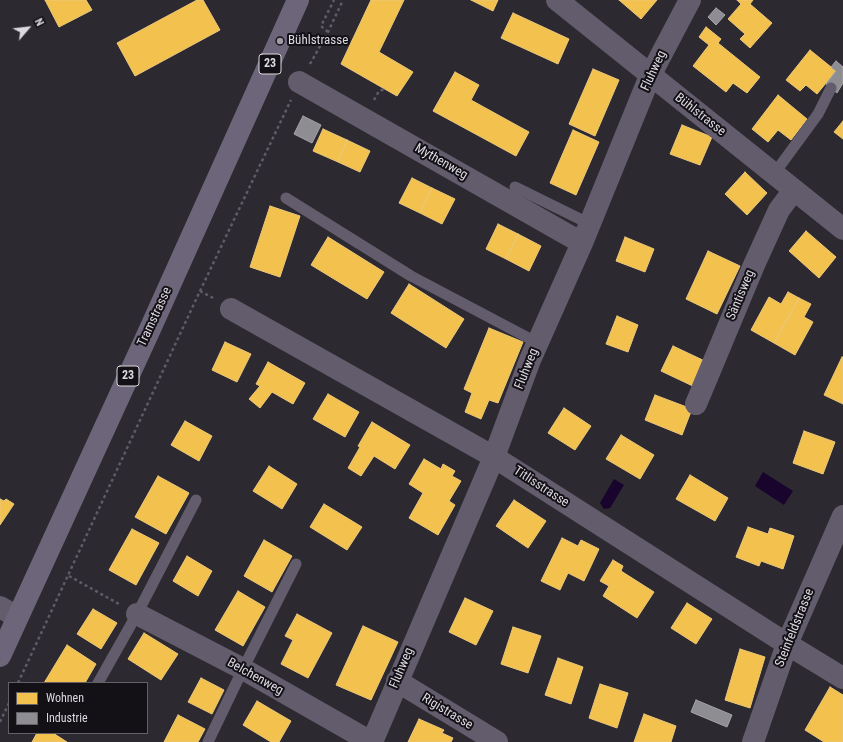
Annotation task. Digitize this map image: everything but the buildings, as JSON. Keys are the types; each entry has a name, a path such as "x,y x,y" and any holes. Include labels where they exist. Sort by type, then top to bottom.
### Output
{"main road":[{"name":"Tramstrasse","path":"0,656 8,612 158,313 298,0"}],"street":[{"name":"Bühlstrasse","path":"557,0 843,229"},
{"name":"Fluhweg","path":"372,742 494,457 538,343 586,234 650,76 690,0"},
{"name":"Mythenweg","path":"300,82 586,234"},
{"name":"Säntisweg","path":"696,404 776,217 794,190"},
{"name":"Titlisstrasse","path":"231,308 494,457 787,644 843,678"},
{"name":"Steinfeldstrasse","path":"753,742 787,644 843,516"},
{"name":"Belchenweg","path":"137,614 242,669 372,742"},
{"name":"Rigistrasse","path":"397,681 497,742"}],"lane":[{"path":"774,174 818,114 831,88"},
{"path":"515,187 586,234"},
{"path":"286,198 411,276 538,343"},
{"path":"99,682 137,614 196,500"},
{"path":"208,742 242,669 296,564"}],"path":[{"path":"328,32 321,26 334,0"},
{"path":"18,682 200,291 300,82 328,32 343,0"},
{"path":"69,576 137,614"},
{"path":"0,722 8,705"}],"shaded area":[{"path":"763,472 793,491 784,505 755,486"},
{"path":"614,479 624,485 610,508 604,509 600,503"}],"place":[{"name":"Bühlstrasse","path":"280,41"}]}
